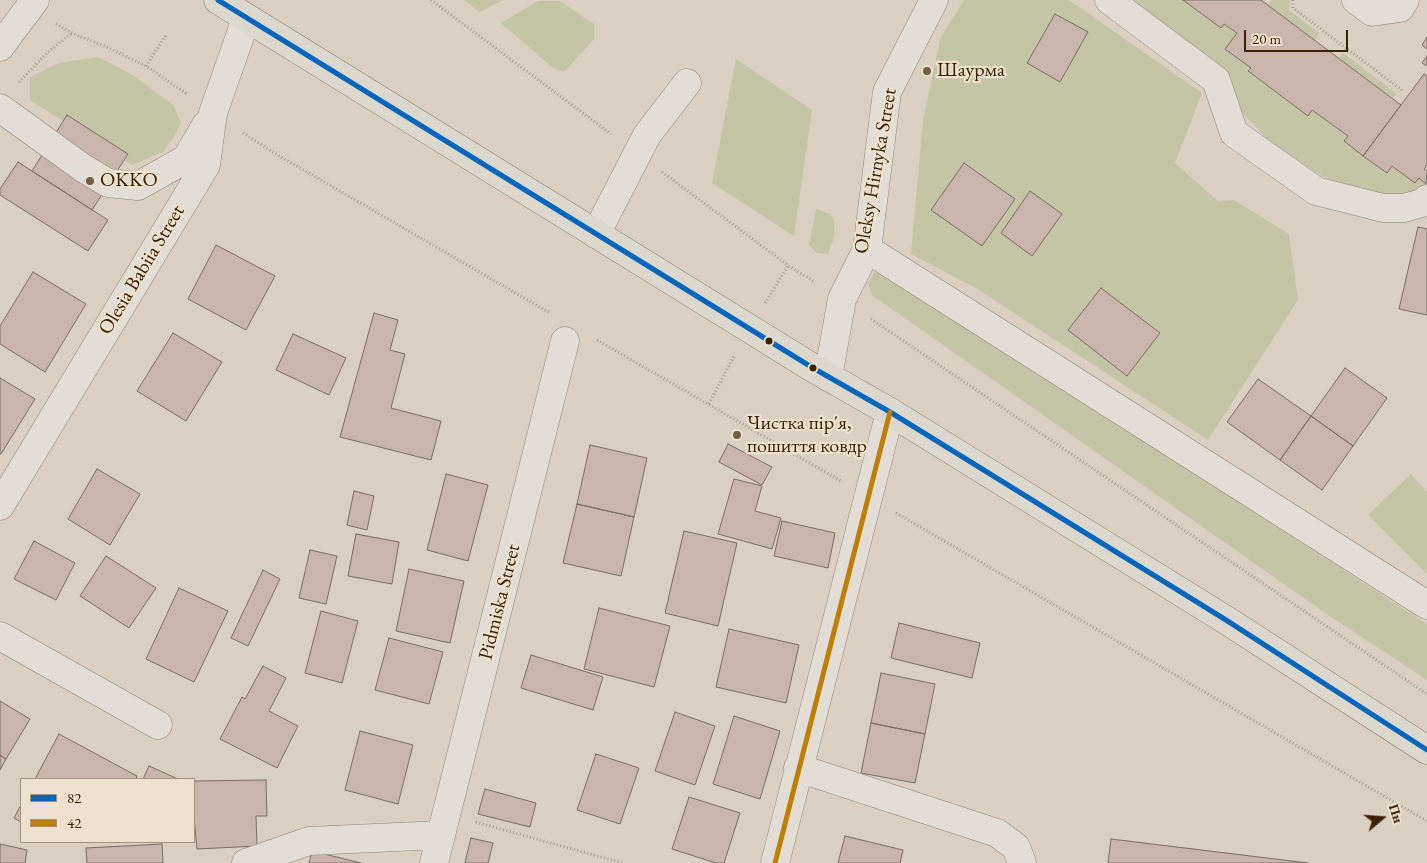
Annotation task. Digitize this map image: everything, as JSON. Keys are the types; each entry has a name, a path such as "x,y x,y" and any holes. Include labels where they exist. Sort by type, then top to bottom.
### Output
{"main road":[{"path":"218,0 828,377 890,412 1226,620 1427,750"}],"street":[{"path":"0,47 36,0"},
{"name":"Oleksy Hirnyka Street","path":"828,377 842,299 866,249 887,92 934,0"},
{"path":"1109,0 1216,80 1234,133 1316,191 1383,208 1404,208 1422,203 1427,199"},
{"path":"1356,0 1372,12 1400,8 1406,0"},
{"name":"Olesia Babiia Street","path":"0,506 206,165 214,113 246,18"},
{"path":"596,234 647,135 687,83"},
{"path":"0,108 83,168 108,183 138,186 186,159 214,113"},
{"path":"866,249 1427,605"},
{"name":"Pidmiska Street","path":"434,863 570,331"},
{"path":"775,863 890,412"},
{"path":"0,636 158,726"},
{"path":"798,768 997,833 1016,847 1022,863"},
{"path":"250,863 309,841 444,824"}],"path":[{"path":"431,0 788,266 842,299 1427,694"},
{"path":"1293,0 1293,8 1403,91"},
{"path":"55,23 72,33 146,66 276,154 570,331 869,497 1427,821"},
{"path":"18,84 48,52 72,33"},
{"path":"146,66 166,35"},
{"path":"444,824 622,863"}],"green space":[{"path":"464,0 503,0 479,12"},
{"path":"964,0 1069,0 1202,93 1175,163 1218,201 1234,200 1289,234 1298,300 1208,440 976,288 911,254 923,120 941,37"},
{"path":"1130,0 1183,0 1221,28 1224,24 1237,33 1225,49 1251,68 1248,72 1308,116 1312,110 1348,136 1344,142 1387,173 1392,166 1415,183 1419,178 1427,183 1427,190 1381,198 1339,184 1320,175 1272,144 1242,113 1234,87 1216,65"},
{"path":"1271,0 1290,0 1289,10 1319,33 1315,40 1268,5"},
{"path":"538,1 560,1 594,24 594,39 564,72 552,67 501,23"},
{"path":"1343,53 1397,94 1393,98 1339,58"},
{"path":"98,57 134,76 173,105 181,123 163,152 132,165 30,100 30,77 59,63"},
{"path":"736,59 812,110 794,236 712,183"},
{"path":"816,209 830,214 834,220 834,237 828,254 817,253 809,245"},
{"path":"875,272 894,279 1427,624 1427,680 1328,615 872,295 868,283"},
{"path":"1411,474 1427,492 1427,574 1368,515"}],"building":[{"path":"1183,0 1261,0 1401,105 1363,156 1344,141 1348,136 1312,110 1308,116 1248,71 1251,68 1225,49 1237,33 1224,24 1221,28"},
{"path":"1055,14 1088,32 1060,82 1027,63"},
{"path":"1427,37 1427,49 1422,45"},
{"path":"1427,56 1427,66 1422,63"},
{"path":"1424,74 1427,76 1427,165 1424,169 1427,171 1426,184 1419,178 1415,183 1392,166 1387,173 1363,156"},
{"path":"67,115 128,154 92,210 32,171"},
{"path":"18,162 108,220 88,251 0,195 0,189"},
{"path":"964,163 1015,199 982,246 931,210"},
{"path":"1030,191 1062,214 1032,256 1001,233"},
{"path":"1418,227 1427,229 1427,315 1399,309"},
{"path":"216,245 275,276 246,330 188,299"},
{"path":"33,272 86,304 45,372 0,344 0,326"},
{"path":"1101,288 1160,333 1127,376 1068,330"},
{"path":"374,313 398,320 390,350 405,354 391,408 441,421 431,460 340,437"},
{"path":"173,333 222,362 186,421 137,391"},
{"path":"293,334 346,358 329,395 276,370"},
{"path":"1345,368 1387,398 1353,446 1311,416"},
{"path":"0,378 35,399 1,454 0,454"},
{"path":"1258,379 1311,416 1280,460 1227,422"},
{"path":"1311,416 1353,446 1322,490 1280,460"},
{"path":"728,444 772,467 762,485 719,462"},
{"path":"590,445 647,458 634,517 577,504"},
{"path":"97,469 140,494 110,545 68,519"},
{"path":"446,474 488,485 468,561 427,550"},
{"path":"734,479 762,486 755,511 781,518 772,549 718,534"},
{"path":"354,491 374,496 367,530 347,525"},
{"path":"577,504 634,517 621,576 563,563"},
{"path":"782,521 835,533 828,568 774,556"},
{"path":"684,531 737,543 718,626 665,613"},
{"path":"356,534 399,542 392,584 348,576"},
{"path":"34,541 75,563 56,600 14,579"},
{"path":"310,550 337,556 326,604 299,598"},
{"path":"106,556 156,588 129,628 80,596"},
{"path":"409,569 464,581 450,643 396,631"},
{"path":"263,570 280,579 248,646 231,638"},
{"path":"179,588 228,611 194,682 146,659"},
{"path":"599,608 670,626 654,687 584,669"},
{"path":"321,611 358,621 342,683 305,673"},
{"path":"899,623 980,643 972,678 891,658"},
{"path":"729,629 799,645 786,703 716,687"},
{"path":"389,638 443,652 429,704 375,690"},
{"path":"531,655 603,677 593,710 521,688"},
{"path":"263,666 286,678 269,711 298,726 277,768 220,739 242,697 245,699"},
{"path":"881,673 935,684 925,734 871,723"},
{"path":"0,701 30,719 6,759 0,755"},
{"path":"675,712 715,726 695,785 655,771"},
{"path":"734,716 780,731 760,799 713,784"},
{"path":"871,723 925,734 915,783 861,773"},
{"path":"360,731 413,745 398,804 345,790"},
{"path":"59,734 137,776 136,778 36,778"},
{"path":"596,754 639,768 620,824 577,810"},
{"path":"0,755 6,759 0,770"},
{"path":"149,766 176,778 143,778"},
{"path":"266,780 267,816 256,816 257,846 197,849 195,781"},
{"path":"485,789 536,803 530,827 478,814"},
{"path":"689,797 740,813 724,863 716,863 672,849"},
{"path":"20,807 20,821 14,818"},
{"path":"845,836 903,850 900,863 838,863"},
{"path":"471,838 493,843 488,863 465,863"},
{"path":"1111,839 1308,863 1108,863"},
{"path":"0,844 27,850 25,863 0,863"},
{"path":"162,844 163,863 87,863 86,848"},
{"path":"312,851 361,863 309,863"}],"transit line":[{"name":"82","path":"218,0 813,368 890,412 1226,620 1427,750"},
{"name":"42","path":"775,863 890,412"}],"place":[{"name":"Шаурма","path":"927,71"},
{"name":"OKKO","path":"90,181"},
{"name":"Чистка пір'я, пошиття ковдр","path":"737,435"}]}
